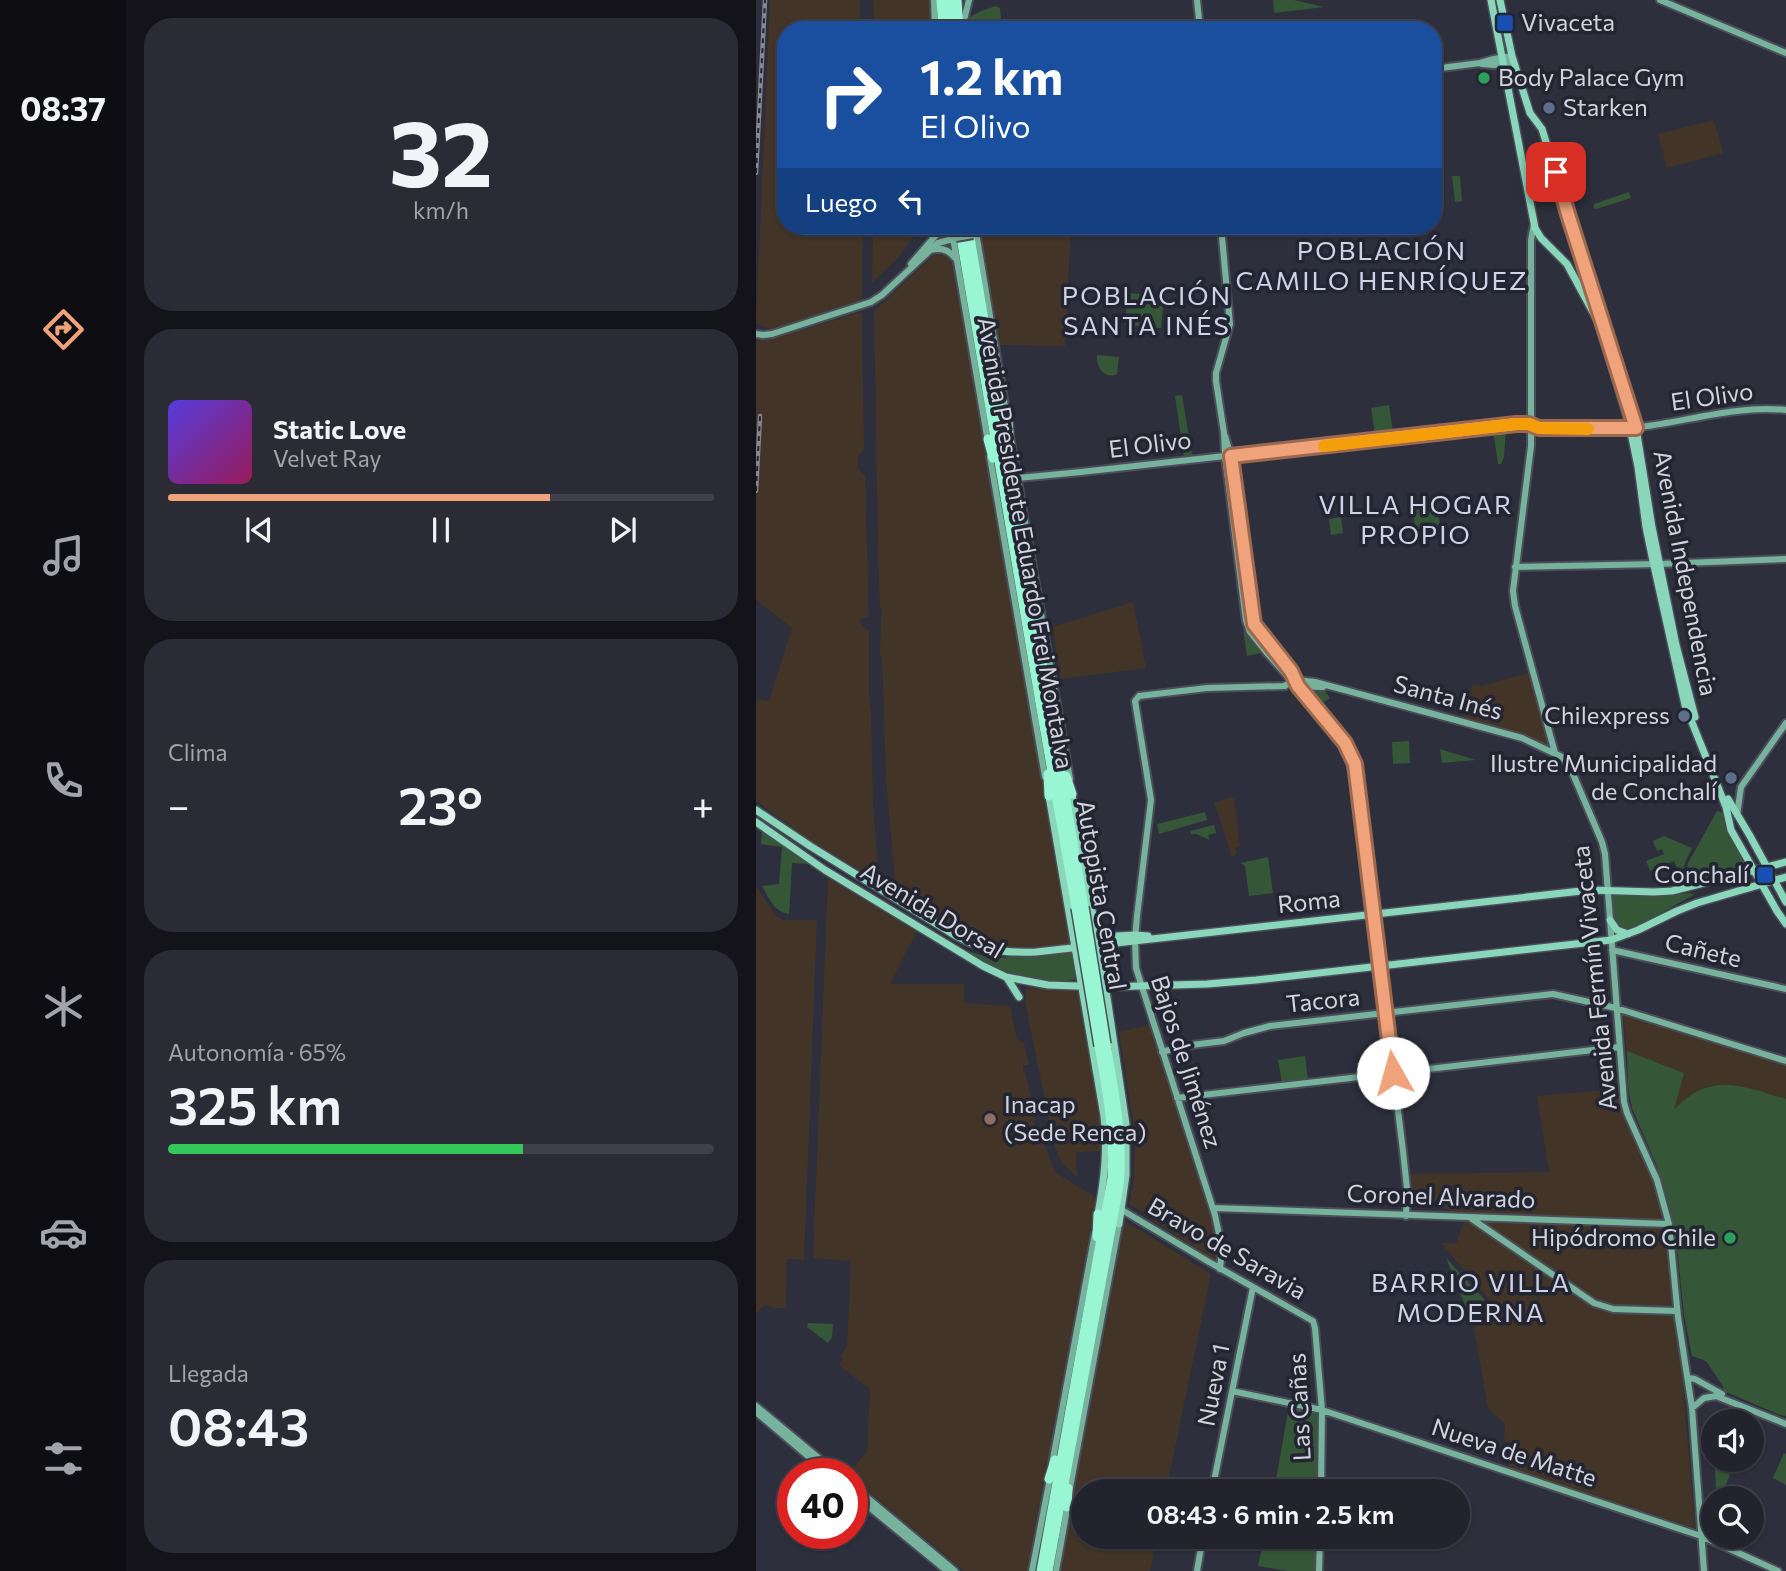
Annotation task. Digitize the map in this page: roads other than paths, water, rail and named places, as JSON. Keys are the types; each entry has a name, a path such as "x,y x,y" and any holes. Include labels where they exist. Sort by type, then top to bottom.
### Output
{"highway":[{"path":"941,0 942,21"},
{"path":"950,0 951,21"},
{"path":"957,0 959,21"},
{"name":"Autopista Central","path":"961,235 1080,907 1102,1045 1113,1155 1110,1189 1041,1571"},
{"name":"Autopista Central","path":"969,235 1009,497"},
{"path":"1008,423 1009,497"},
{"path":"988,439 1009,497"},
{"path":"1048,796 1050,737"},
{"path":"1050,737 1072,794"},
{"name":"Autopista Central","path":"1048,1571 1118,1196 1121,1166 1119,1121 1102,1045"},
{"path":"1095,1273 1098,1214"},
{"path":"1101,1284 1119,1224"},
{"path":"1049,1479 1069,1415"},
{"path":"1067,1507 1070,1456"}],"main road":[{"name":"Avenida Fermín Vivaceta","path":"1491,0 1533,221"},
{"name":"Avenida Independencia","path":"1500,0 1513,59 1530,113 1542,129 1633,428 1656,564 1685,705 1726,807 1731,830 1786,924"},
{"name":"Avenida Independencia","path":"1533,221 1541,238 1567,264 1600,325 1633,428"},
{"path":"1567,264 1583,260"},
{"name":"Avenida Independencia","path":"1656,564 1690,704 1727,798 1786,902"},
{"name":"Avenida Presidente Eduardo Frei Montalva","path":"1072,794 1110,1016 1127,1135 1126,1175 1119,1224"},
{"name":"Avenida Presidente Eduardo Frei Montalva","path":"1048,796 1106,1133 1104,1176 1098,1214"},
{"name":"Avenida Dorsal","path":"756,810 874,886 976,946 1013,953 1076,947 1097,941"},
{"name":"Avenida Dorsal","path":"756,822 825,870 964,955 1006,977 1038,984 1105,987 1238,982 1611,940"},
{"path":"1608,889 1672,891 1786,862"},
{"path":"1611,940 1677,911 1786,877"},
{"path":"874,886 883,881"},
{"name":"Roma","path":"1097,941 1156,938 1608,889"},
{"path":"1610,920 1617,930 1629,934"},
{"path":"1006,977 1019,997"},
{"path":"1088,1020 1099,1024 1110,1016"}],"street":[{"path":"934,0 935,21"},
{"path":"963,21 969,0"},
{"path":"1197,0 1199,21"},
{"path":"1660,0 1786,53"},
{"path":"1442,68 1513,59"},
{"name":"Avenida Fermín Vivaceta","path":"1533,221 1530,454 1513,585 1515,606 1555,752 1568,763 1602,842 1606,862 1622,1093 1625,1110 1657,1180 1669,1224 1677,1311 1692,1408 1701,1536"},
{"path":"908,269 936,235"},
{"name":"Avenida Presidente Eduardo Frei Montalva","path":"954,235 1048,796"},
{"path":"756,334 772,334 866,304 882,295 940,242 970,235"},
{"name":"Avenida Presidente Eduardo Frei Montalva","path":"975,235 1072,794"},
{"path":"1222,235 1230,318 1216,373 1216,389 1228,456 1250,622 1290,670 1296,683 1345,743 1354,759 1407,1189 1406,1216"},
{"path":"929,250 946,250 957,260"},
{"name":"El Olivo","path":"1018,478 1516,424 1539,428 1633,428 1748,410 1786,410"},
{"path":"1515,567 1786,559"},
{"name":"Santa Inés","path":"1136,699 1139,696 1208,688 1284,686 1310,681 1517,736 1555,752"},
{"name":"Bajos de Jiménez","path":"1136,699 1151,800 1135,938 1136,968 1213,1208 1222,1245 1220,1269"},
{"path":"1737,816 1741,787 1786,723"},
{"name":"Cañete","path":"1612,950 1786,989"},
{"name":"Tacora","path":"1162,1052 1183,1046 1224,1041 1270,1026 1550,994 1616,1009 1786,1061"},
{"path":"1177,1098 1619,1046"},
{"name":"Coronel Alvarado","path":"1213,1208 1669,1224"},
{"name":"Bravo de Saravia","path":"1122,1210 1313,1321"},
{"name":"Avenida Presidente Eduardo Frei Montalva","path":"1032,1571 1098,1214"},
{"path":"1471,1217 1597,1305 1613,1309 1677,1311"},
{"path":"1483,1226 1485,1218"},
{"name":"Avenida Presidente Eduardo Frei Montalva","path":"1056,1571 1119,1224"},
{"name":"Nueva 1","path":"1214,1479 1253,1287"},
{"name":"Las Cañas","path":"1313,1321 1322,1409 1321,1479"},
{"path":"1688,1378 1695,1379 1745,1406"},
{"name":"Nueva de Matte","path":"1232,1391 1322,1409 1701,1536"},
{"path":"1692,1408 1704,1398 1714,1395 1786,1424"},
{"path":"756,1406 819,1458"},
{"path":"756,1412 810,1458"},
{"path":"868,1499 946,1568"},
{"path":"868,1506 946,1568 955,1571"},
{"path":"1197,1571 1201,1549"},
{"path":"1319,1571 1320,1549"},
{"name":"Avenida Fermín Vivaceta","path":"1702,1549 1703,1571"},
{"name":"Nueva de Matte","path":"1730,1549 1778,1571"}],"railway":[{"path":"756,173 765,0"},
{"path":"756,491 760,416"}],"place":[{"name":"Vivaceta","path":"1505,23"},
{"name":"Body Palace Gym","path":"1484,78"},
{"name":"Starken","path":"1549,108"},
{"name":"Chilexpress","path":"1684,716"},
{"name":"Ilustre Municipalidad de Conchalí","path":"1731,778"},
{"name":"Conchalí","path":"1765,875"},
{"name":"Inacap (Sede Renca)","path":"990,1119"},
{"name":"Hipódromo Chile","path":"1730,1238"}],"district":[{"name":"POBLACIÓN CAMILO HENRÍQUEZ","path":"1382,266"},
{"name":"POBLACIÓN SANTA INÉS","path":"1147,311"},
{"name":"VILLA HOGAR PROPIO","path":"1416,520"},
{"name":"BARRIO VILLA MODERNA","path":"1471,1298"}]}
